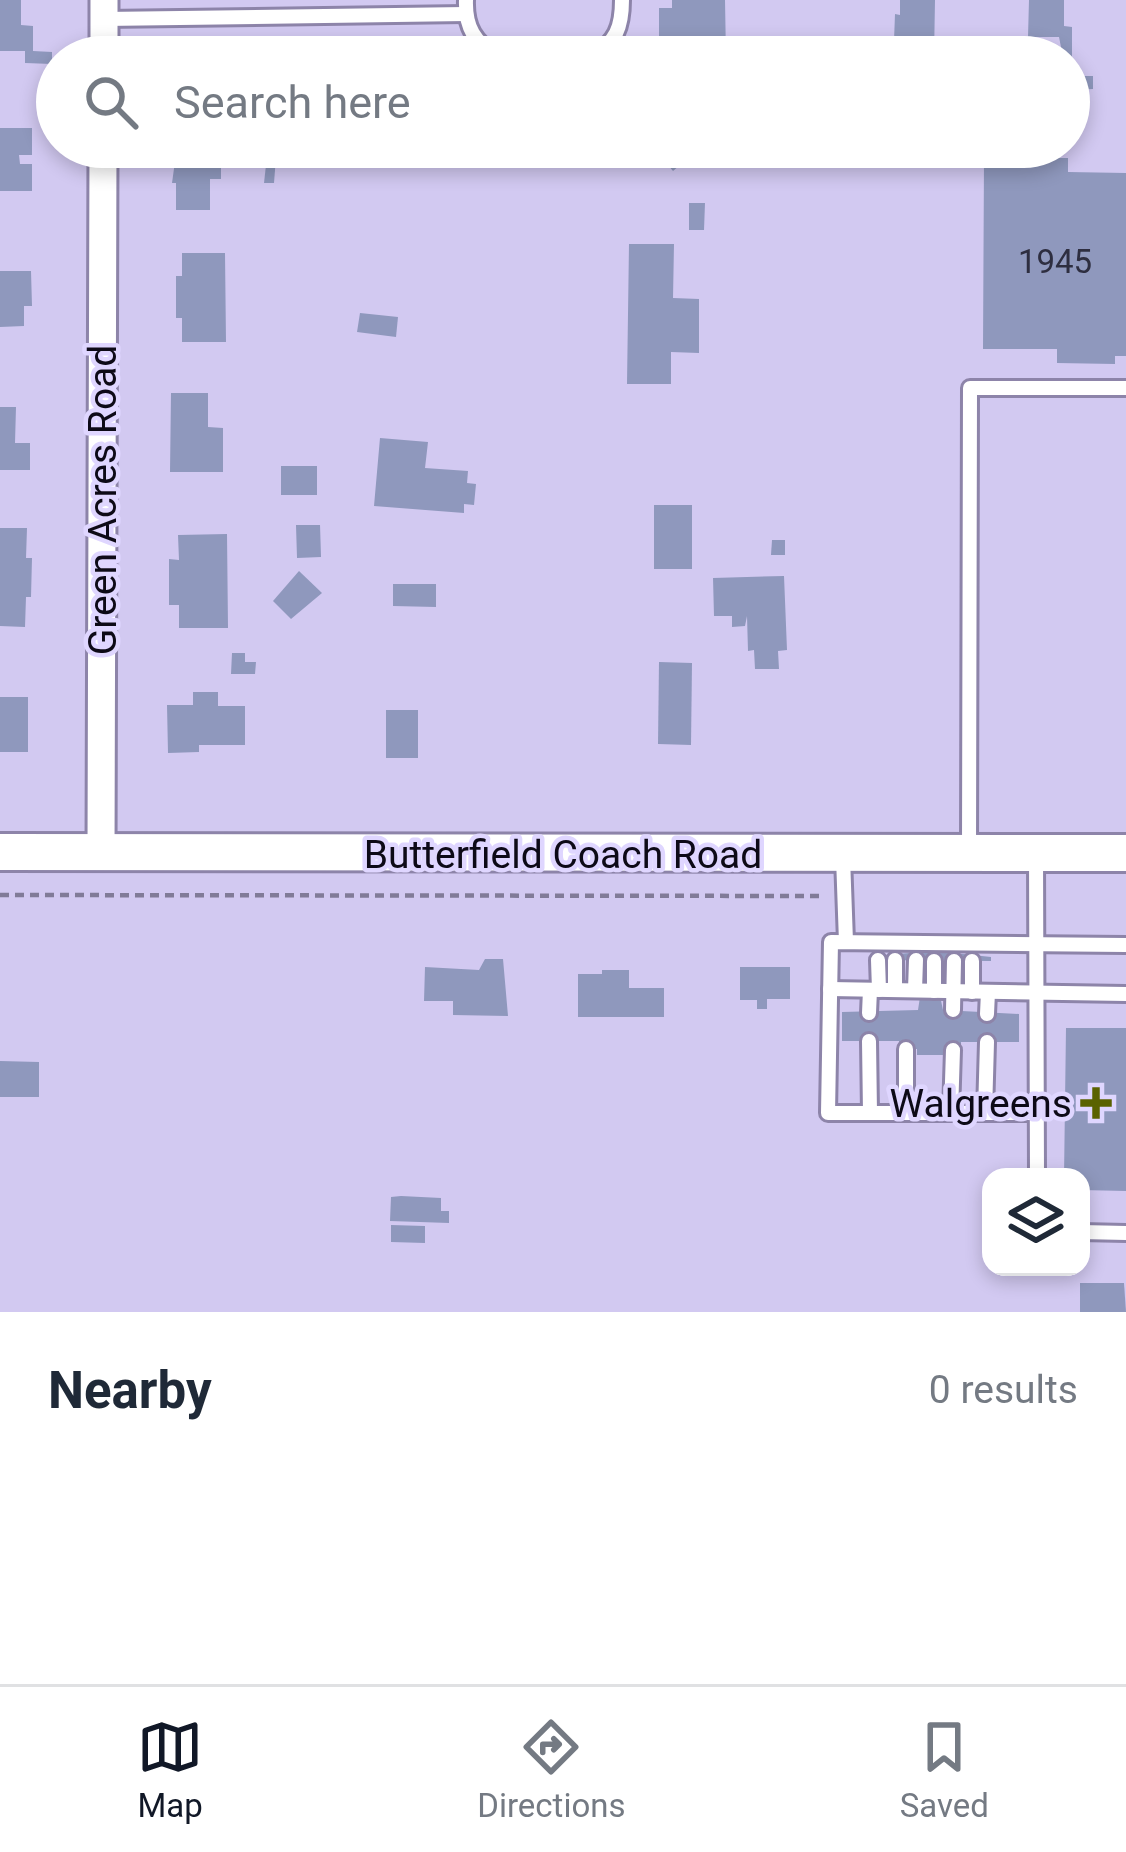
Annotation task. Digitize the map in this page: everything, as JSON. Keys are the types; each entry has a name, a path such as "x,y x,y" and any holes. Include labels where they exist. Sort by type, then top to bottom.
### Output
{"main road":[{"name":"Butterfield Coach Road","path":"0,853 1126,853"}],"street":[{"name":"Green Acres Road","path":"100,853 103,168"}],"lane":[{"path":"616,36 622,22 622,0"},
{"path":"104,9 466,7"},
{"path":"969,854 970,388 1126,388"},
{"path":"843,854 846,942"},
{"path":"1036,854 1037,1168"},
{"path":"1036,1113 828,1113 831,942 887,952 954,953 1036,945 1126,945"},
{"path":"887,952 893,990 906,1010"},
{"path":"869,1012 893,990 916,952"},
{"path":"934,952 934,991"},
{"path":"953,1010 954,953"},
{"path":"972,953 987,1014"},
{"path":"830,989 1126,994"},
{"path":"869,1041 870,1113"},
{"path":"985,1113 987,1042"},
{"path":"906,1049 906,1113"},
{"path":"952,1113 953,1050"},
{"path":"1090,1232 1126,1233"}],"path":[{"path":"0,896 830,896"}],"building":[{"path":"0,0 21,0 21,25 33,26 36,63 25,63 25,51 0,51"},
{"path":"672,0 725,0 726,36 659,36 659,8 672,8"},
{"path":"900,0 935,0 934,36 894,36 895,14 900,15"},
{"path":"1029,0 1064,0 1064,26 1072,27 1072,36 1028,36"},
{"path":"0,128 32,128 32,155 19,155 20,164 32,164 32,191 0,191"},
{"path":"174,168 221,168 221,179 210,179 210,210 176,210 176,183 172,183"},
{"path":"266,168 275,168 274,183 264,183"},
{"path":"984,168 1126,173 1126,356 1115,356 1115,364 1057,363 1057,349 983,349"},
{"path":"689,203 705,203 704,230 689,230"},
{"path":"629,244 674,244 673,298 699,299 699,353 671,352 671,384 627,384"},
{"path":"182,253 225,253 226,342 182,342 182,318 176,318 176,276 182,276"},
{"path":"0,271 31,271 32,306 24,306 24,326 0,327"},
{"path":"360,313 398,317 396,337 357,332"},
{"path":"171,393 208,393 208,427 223,428 223,472 170,472"},
{"path":"0,407 16,407 15,443 30,443 30,470 0,470"},
{"path":"380,438 428,442 425,468 468,471 467,483 476,484 474,505 464,504 464,513 374,506"},
{"path":"281,466 317,466 317,495 281,495"},
{"path":"654,505 692,505 692,569 654,569"},
{"path":"296,525 320,525 321,557 297,558"},
{"path":"0,528 27,528 26,558 32,558 25,627 0,626"},
{"path":"227,534 228,628 179,628 179,605 169,605 169,559 179,560 178,535"},
{"path":"772,540 785,540 785,555 771,555"},
{"path":"299,571 322,593 291,619 273,601"},
{"path":"784,576 787,650 778,651 779,669 755,669 754,650 748,651 747,616 745,626 732,627 732,616 714,616 713,578"},
{"path":"393,584 436,584 436,607 393,606"},
{"path":"232,653 245,653 245,662 256,662 255,674 231,674"},
{"path":"659,662 692,663 691,745 658,744"},
{"path":"193,692 218,692 218,706 245,706 245,745 199,745 199,752 168,753 167,705 193,705"},
{"path":"0,697 28,697 28,752 0,752"},
{"path":"386,710 418,710 418,758 386,758"},
{"path":"935,951 991,957 991,961 872,960 871,956"},
{"path":"485,959 503,959 508,1016 453,1015 453,1001 424,1001 425,967 479,970"},
{"path":"740,967 790,967 790,999 767,999 767,1009 757,1009 757,1000 740,1000"},
{"path":"602,970 629,970 629,988 664,988 664,1017 578,1017 578,974 602,974"},
{"path":"940,996 943,1010 1019,1014 1019,1042 961,1042 961,1050 917,1055 917,1049 899,1049 899,1041 842,1041 842,1012 918,1010 920,997"},
{"name":"Walgreens","path":"1066,1028 1126,1028 1126,1191 1090,1190 1090,1168 1064,1168"},
{"path":"0,1061 39,1062 39,1097 0,1097"},
{"path":"391,1197 441,1198 441,1211 449,1211 449,1223 390,1221"},
{"path":"391,1225 425,1226 425,1243 391,1242"},
{"path":"1080,1283 1124,1283 1126,1312 1080,1312"}],"place":[{"name":"Walgreens","path":"1096,1103"}]}
